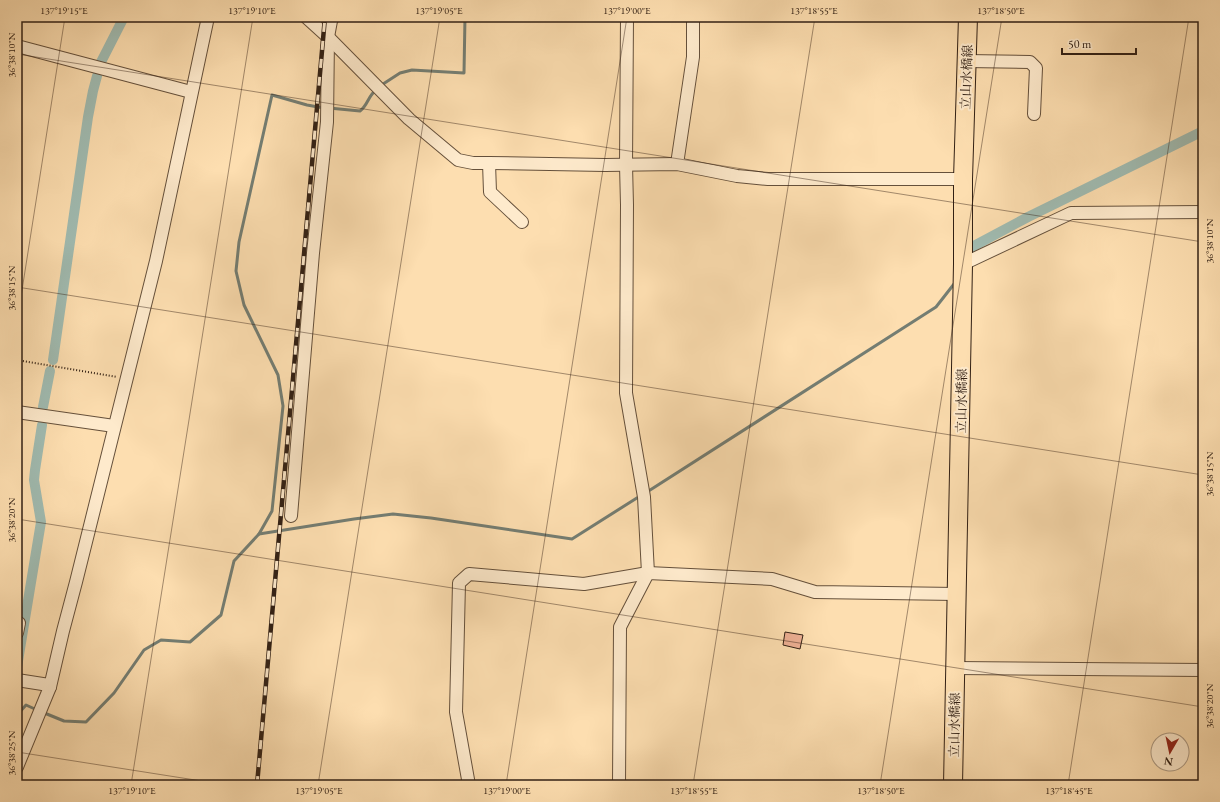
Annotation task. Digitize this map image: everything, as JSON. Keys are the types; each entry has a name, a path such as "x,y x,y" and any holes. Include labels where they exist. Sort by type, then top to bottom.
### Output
{"main road":[{"name":"立山水橋線","path":"953,785 956,594 960,475 963,179 968,17"}],"street":[{"path":"17,767 50,687 156,261 208,17"},
{"path":"306,17 409,119 458,160 473,163 626,165 677,164 737,176 768,179 963,179"},
{"path":"291,516 314,246 327,122 328,38 330,21 333,17"},
{"path":"619,785 620,627 648,574 644,497 626,393 627,17"},
{"path":"677,164 693,58 693,17"},
{"path":"17,46 191,92"},
{"path":"966,61 1030,62 1036,68 1034,114"},
{"path":"489,163 490,192 522,222"},
{"path":"963,264 1071,213 1203,212"},
{"path":"17,412 114,426"},
{"path":"469,785 456,712 459,583 470,574 584,584 648,574 772,579 815,592 956,594"},
{"path":"955,668 1203,670"},
{"path":"17,680 48,685 50,687"}],"path":[{"path":"17,360 126,378"}],"building":[{"path":"785,632 803,635 800,649 783,645"}],"waterway":[{"path":"100,64 124,17"},
{"path":"380,86 400,73 412,70 464,73 465,17"},
{"path":"53,360 88,117 97,76"},
{"path":"329,108 360,111 376,90"},
{"path":"259,534 272,511 283,406 278,375 244,305 236,271 239,242 272,95 307,105 324,108"},
{"path":"969,253 972,247 1028,217 1203,131"},
{"path":"647,492 936,307 954,284"},
{"path":"43,407 50,371"},
{"path":"17,667 41,522 34,480 42,425"},
{"path":"42,712 64,721 86,722 114,693 144,650 161,640 190,642 221,615 234,561 259,534 393,514 431,518 572,539 640,496"},
{"path":"17,715 26,705 37,710"}],"railway":[{"path":"257,785 325,17"}]}
